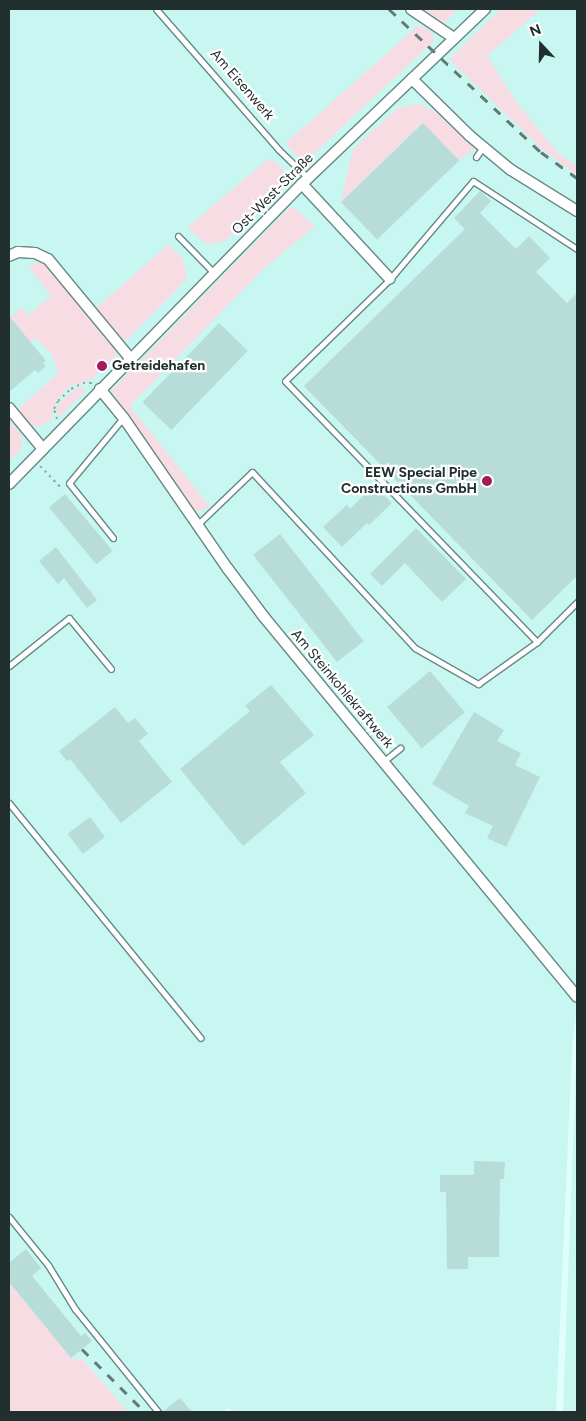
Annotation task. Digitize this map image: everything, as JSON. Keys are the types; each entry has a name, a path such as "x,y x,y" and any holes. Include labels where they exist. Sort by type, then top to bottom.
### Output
{"street":[{"path":"411,9 454,38"},
{"name":"Ost-West-Straße","path":"9,484 305,181 485,9"},
{"path":"412,79 484,147 512,170 577,211"},
{"name":"Am Eisenwerk","path":"305,181 390,278"},
{"path":"9,256 18,252 48,259 130,358"},
{"name":"Am Steinkohlekraftwerk","path":"100,389 123,417 197,526 264,617 577,997"},
{"path":"9,408 43,449"}],"lane":[{"name":"Am Eisenwerk","path":"156,9 305,181"},
{"path":"476,157 484,147"},
{"path":"536,642 285,381 390,278 473,181 577,249"},
{"path":"178,236 214,273"},
{"path":"113,538 69,483 123,417"},
{"path":"197,526 252,472 415,648 478,684 536,642 577,602"},
{"path":"9,666 69,618 111,669"},
{"path":"384,761 400,748"},
{"path":"9,804 201,1038"},
{"path":"9,1216 48,1265 75,1309 158,1412"}],"path":[{"path":"65,426 56,418 54,409 58,401 83,384 92,382 100,389"},
{"path":"34,459 61,490 69,483"}],"shaded area":[{"path":"9,9 577,9 577,1007 572,1049 556,1412 232,1412 228,1408 224,1412 128,1412 83,1360 71,1358 9,1282"},
{"path":"419,9 458,9 442,25"},
{"path":"501,9 541,9 487,56 519,106 559,154 577,166 577,175 543,150 449,59"},
{"path":"419,25 432,32 435,40 310,157 303,160 298,157 286,143"},
{"path":"418,104 435,111 476,148 459,160 422,123 341,202 353,149 398,108"},
{"path":"268,159 274,161 282,168 285,178 284,183 225,241 207,244 187,228"},
{"path":"289,208 294,208 315,226 263,269 130,406 210,507 196,512 189,508 144,445 145,440 114,396 112,390"},
{"path":"169,244 183,260 186,280 128,339 118,338 94,310"},
{"path":"39,260 43,260 115,346 118,354 92,379 68,388 52,407 54,417 39,427 30,425 16,411 57,374 57,369 52,355 36,338 30,342 10,317 22,307 28,315 51,296 29,268"},
{"path":"82,386 86,390 60,417 55,408 71,392"},
{"path":"9,420 21,434 22,444 20,450 9,462"},
{"path":"577,1037 577,1412 563,1412"},
{"path":"9,1282 71,1358 83,1360 128,1412 9,1412"}],"building":[{"path":"423,123 459,160 377,240 341,202"},
{"name":"EEW Special Pipe Constructions GmbH","path":"480,191 491,201 480,213 516,249 529,236 550,258 536,272 567,303 577,293 577,576 532,620 304,386 465,229 454,218"},
{"path":"9,316 46,361 43,363 46,366 38,373 35,370 9,392"},
{"path":"219,323 248,351 171,430 143,402"},
{"path":"374,485 392,503 369,525 367,523 342,547 323,527 347,505 350,509"},
{"path":"65,494 113,551 96,564 49,507"},
{"path":"416,528 466,579 442,602 405,563 382,586 370,574"},
{"path":"280,534 364,641 337,662 253,555"},
{"path":"56,547 97,600 87,608 64,578 58,584 39,561"},
{"path":"430,671 465,712 422,748 387,707"},
{"path":"271,685 314,735 280,762 306,793 243,846 180,769 250,711 245,706"},
{"path":"115,707 128,723 135,718 148,734 139,741 172,782 121,823 70,759 67,761 59,751"},
{"path":"474,712 504,730 497,741 521,753 515,765 540,777 506,847 487,838 493,826 465,813 469,806 432,784"},
{"path":"90,817 105,837 83,854 68,834"},
{"path":"474,1161 505,1162 504,1179 500,1179 499,1257 468,1257 468,1269 447,1269 446,1192 440,1192 440,1175 474,1175"},
{"path":"26,1249 41,1268 32,1276 81,1336 85,1333 92,1341 71,1358 9,1282 9,1263"},
{"path":"180,1398 192,1412 163,1412 173,1403"}],"railway":[{"path":"389,9 541,152 577,178"},
{"path":"82,1349 145,1412"}],"place":[{"name":"Getreidehafen","path":"102,366"},
{"name":"EEW Special Pipe Constructions GmbH","path":"487,481"}]}
